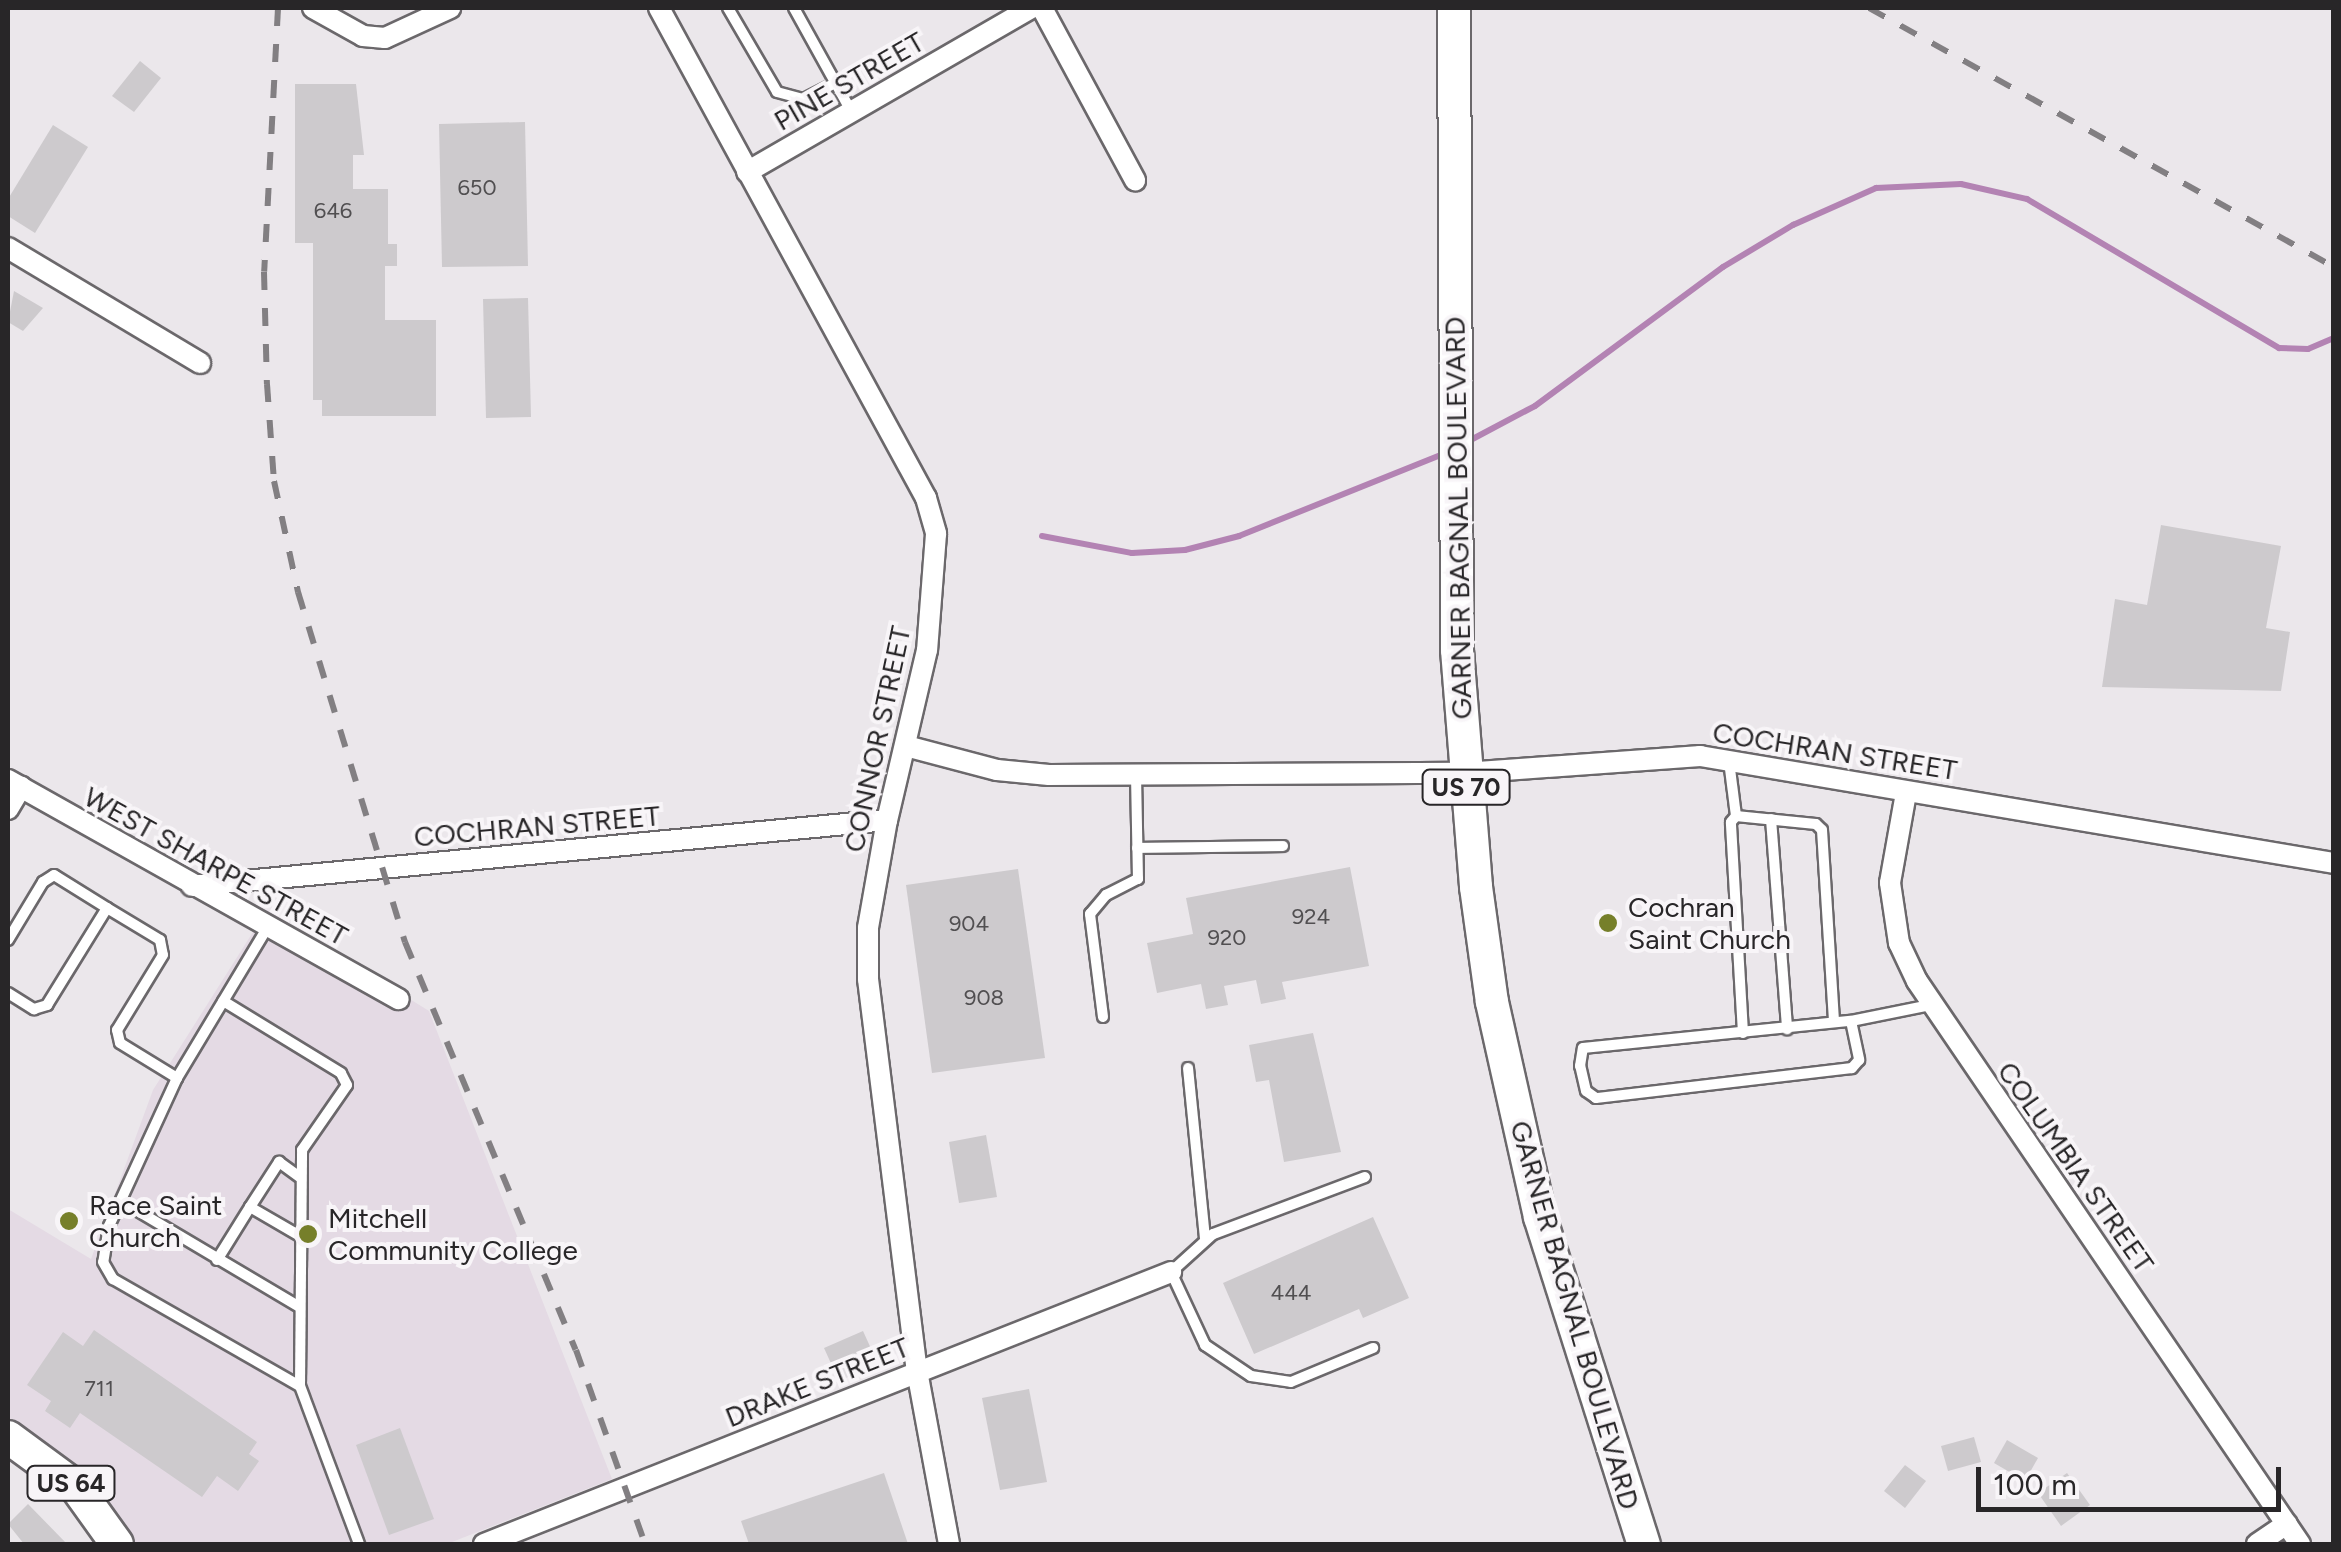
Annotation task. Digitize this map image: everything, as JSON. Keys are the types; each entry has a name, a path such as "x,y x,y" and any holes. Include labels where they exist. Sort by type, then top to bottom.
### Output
{"main road":[{"name":"GARNER BAGNAL BOULEVARD","path":"1454,8 1452,418 1464,773 1492,1002 1515,1109 1573,1328 1644,1544"},
{"name":"US 64","path":"8,1437 76,1487 117,1544"}],"street":[{"path":"314,8 363,36 385,38 450,8"},
{"name":"CONNOR STREET","path":"659,8 926,498 936,572 906,746 887,820 868,928 868,979 917,1371 949,1544"},
{"name":"PINE STREET","path":"747,172 1031,8"},
{"path":"1042,8 1136,180"},
{"path":"8,248 200,363"},
{"name":"COCHRAN STREET","path":"906,746 997,770 1136,774 1464,773 1634,758 1728,760 2334,863"},
{"path":"8,809 14,784"},
{"name":"WEST SHARPE STREET","path":"14,784 399,999"},
{"name":"COLUMBIA STREET","path":"1906,792 1890,883 1900,942 1930,1006 2300,1544"},
{"name":"COCHRAN STREET","path":"192,886 887,820"},
{"name":"DRAKE STREET","path":"484,1544 1171,1272"},
{"path":"2256,1544 2287,1524"}],"lane":[{"path":"728,8 772,86 804,98 836,83"},
{"path":"794,8 851,112"},
{"path":"1728,760 1736,816 1731,822 1743,1033"},
{"path":"1103,1017 1090,914 1106,895 1138,879 1136,774"},
{"path":"1736,816 1822,830 1834,1022"},
{"path":"1770,819 1787,1029"},
{"path":"1137,848 1283,846"},
{"path":"8,940 43,882 54,876 160,940 163,955 117,1030 120,1042 177,1078"},
{"path":"8,993 34,1010 47,1005 107,908"},
{"path":"267,928 177,1078 120,1200 103,1262 113,1279 300,1386"},
{"path":"223,1001 342,1074 347,1085 302,1150 300,1386 359,1544"},
{"path":"1851,1022 1859,1060 1852,1068 1596,1098 1586,1090 1580,1066 1583,1048 1851,1022 1930,1006"},
{"path":"1188,1068 1206,1239"},
{"path":"217,1260 279,1162 302,1178"},
{"path":"1365,1176 1206,1239 1171,1272 1205,1345 1251,1376 1291,1382 1373,1348"},
{"path":"120,1200 298,1306"},
{"path":"250,1207 300,1236"}],"shaded area":[{"name":"Mitchell Community College","path":"267,910 429,1011 612,1479 447,1544 132,1544 8,1420 8,1209 91,1259 153,1090"}],"building":[{"path":"140,61 161,78 134,112 112,96"},
{"path":"295,84 356,84 364,155 353,155 353,189 388,189 388,244 397,244 397,266 385,266 385,320 436,320 436,416 322,416 322,400 313,400 313,243 295,243"},
{"path":"525,122 528,266 442,267 439,124"},
{"path":"53,125 88,147 35,233 8,216 8,199"},
{"path":"14,291 43,308 23,331 8,322"},
{"path":"528,298 531,417 486,418 483,299"},
{"path":"2161,525 2281,546 2266,628 2290,632 2281,691 2102,687 2115,599 2147,605"},
{"path":"1350,867 1369,966 1282,982 1286,999 1261,1004 1256,980 1224,986 1228,1005 1206,1009 1201,984 1157,993 1147,943 1193,934 1186,898"},
{"path":"1018,869 1045,1058 932,1073 906,885"},
{"path":"1313,1033 1341,1152 1284,1162 1269,1080 1256,1082 1249,1045"},
{"path":"986,1135 997,1197 959,1203 949,1142"},
{"path":"1373,1217 1409,1298 1363,1318 1359,1309 1254,1354 1223,1283"},
{"path":"94,1330 257,1442 249,1454 259,1461 238,1491 217,1476 202,1497 80,1413 70,1428 45,1411 51,1401 27,1385 63,1332 83,1346"},
{"path":"863,1331 878,1364 839,1381 824,1348"},
{"path":"1029,1389 1047,1482 1000,1490 982,1398"},
{"path":"400,1428 434,1519 389,1535 356,1445"},
{"path":"1974,1437 1981,1462 1948,1471 1941,1446"},
{"path":"2007,1440 2038,1458 2025,1481 1994,1463"},
{"path":"1905,1465 1926,1481 1905,1508 1884,1491"},
{"path":"884,1473 908,1544 749,1544 741,1521"},
{"path":"2067,1473 2090,1505 2061,1526 2038,1493"},
{"path":"28,1504 67,1544 24,1544 8,1524"}],"waterway":[{"path":"1465,443 1535,406 1723,267 1793,225 1876,188 1961,184 2027,199 2279,348 2308,349 2334,338"},
{"path":"1042,536 1132,553 1185,550 1239,536 1445,453"}],"railway":[{"path":"278,8 264,272 267,384 274,481 298,592 405,942 576,1350 645,1544"},
{"path":"1869,8 2334,267"}],"place":[{"name":"Cochran Saint Church","path":"1608,923"},
{"name":"Race Saint Church","path":"69,1221"},
{"name":"Mitchell Community College","path":"308,1234"}]}
